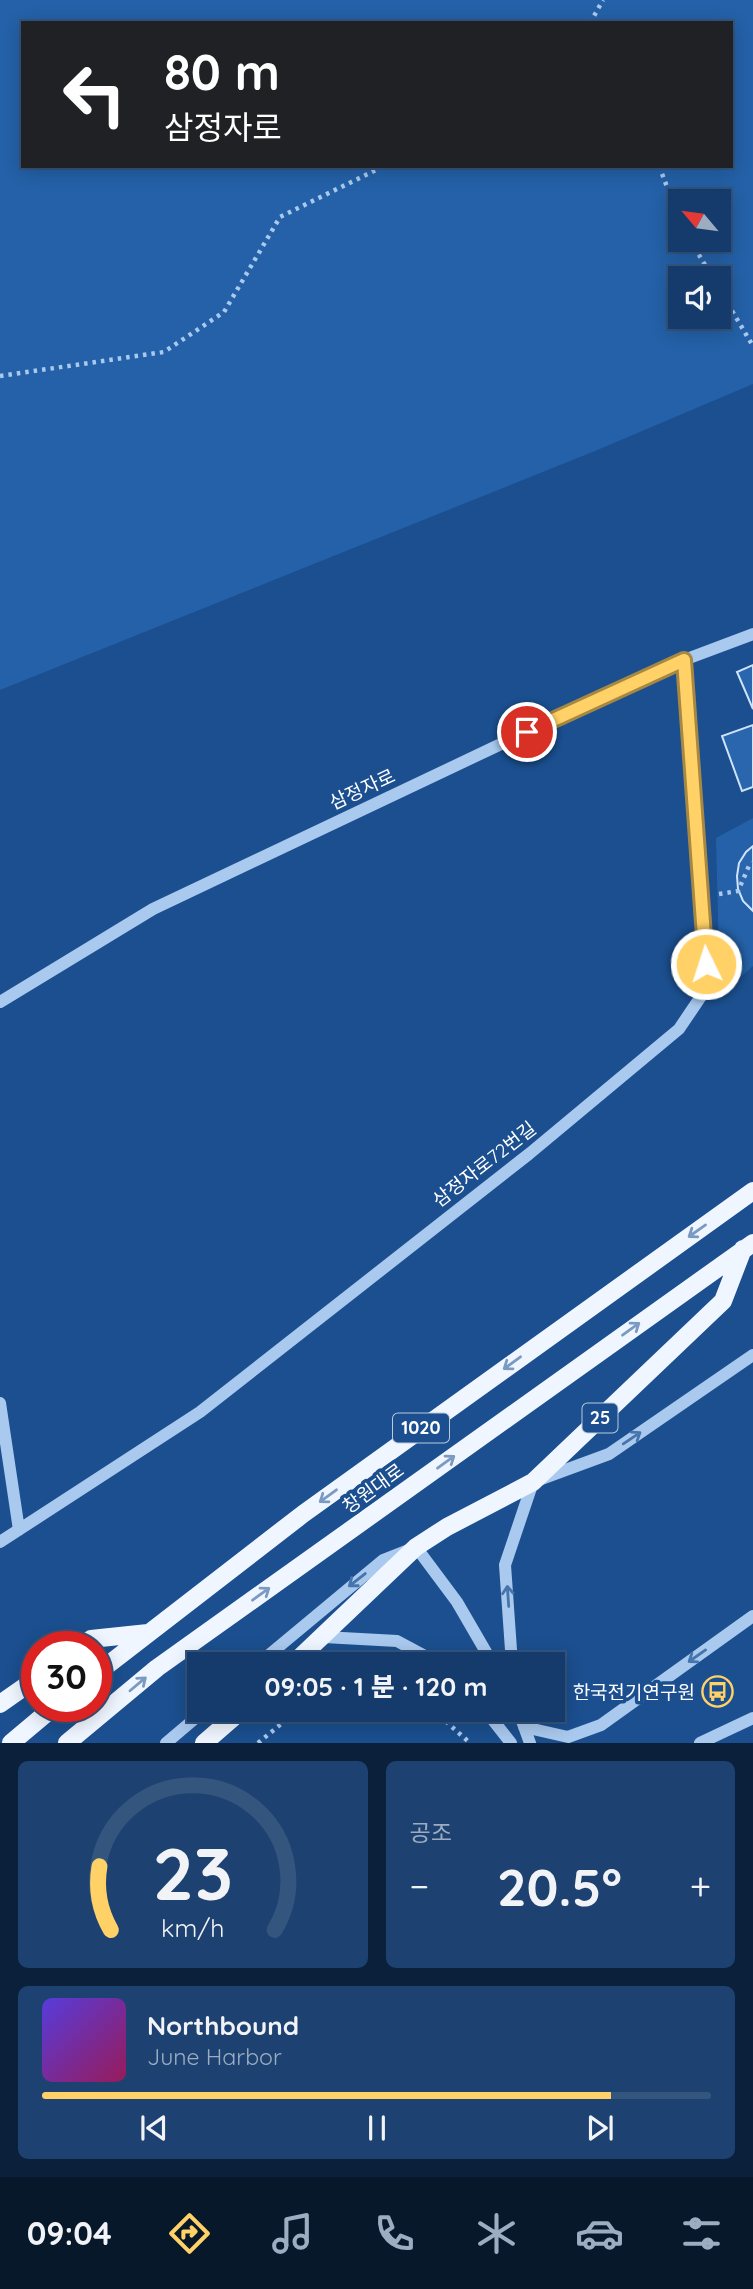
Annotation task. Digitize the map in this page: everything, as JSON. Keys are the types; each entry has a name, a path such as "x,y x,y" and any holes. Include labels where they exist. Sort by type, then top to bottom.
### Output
{"main road":[{"name":"창원대로","path":"112,1661 303,1514 753,1191"},
{"name":"창원대로","path":"307,1652 416,1547 447,1527 533,1482 723,1301 748,1246"},
{"name":"창원대로","path":"67,1743 157,1668 748,1246"},
{"path":"112,1637 148,1633"},
{"path":"0,1704 21,1689"},
{"path":"11,1743 36,1722"},
{"path":"204,1743 228,1722"}],"street":[{"name":"삼정자로","path":"0,1002 152,909 577,708 684,660 753,634"},
{"name":"삼정자로72번길","path":"0,1542 200,1412 529,1154 679,1029 708,986 684,660"},
{"path":"511,1652 505,1565 533,1482 609,1454 753,1355"},
{"path":"0,1403 19,1530"},
{"path":"272,1652 383,1560 416,1547 457,1602 486,1652"},
{"path":"524,1727 568,1737 601,1725 753,1616"},
{"path":"324,1637 397,1640 418,1652"},
{"path":"700,1743 753,1718"},
{"path":"166,1743 191,1722"},
{"path":"494,1722 510,1743"},
{"path":"522,1722 530,1743"}],"path":[{"path":"591,21 603,0"},
{"path":"0,376 164,352 224,312 280,217 380,168"},
{"path":"660,168 668,189"},
{"path":"731,309 753,346"},
{"path":"701,897 738,891 749,866 753,863"},
{"path":"258,1743 284,1722"},
{"path":"446,1722 470,1743"}],"shaded area":[{"path":"0,0 753,0 753,384 595,451 0,690"},
{"path":"753,818 753,966 720,996 716,838"}],"building":[{"path":"753,665 753,709 737,672"},
{"path":"753,725 753,787 742,791 722,736"},
{"path":"753,846 753,911 743,901 737,876 739,863"}],"place":[{"name":"한국전기연구원","path":"718,1692"}],"route":[{"path":"527,732 684,660 706,964"}]}
